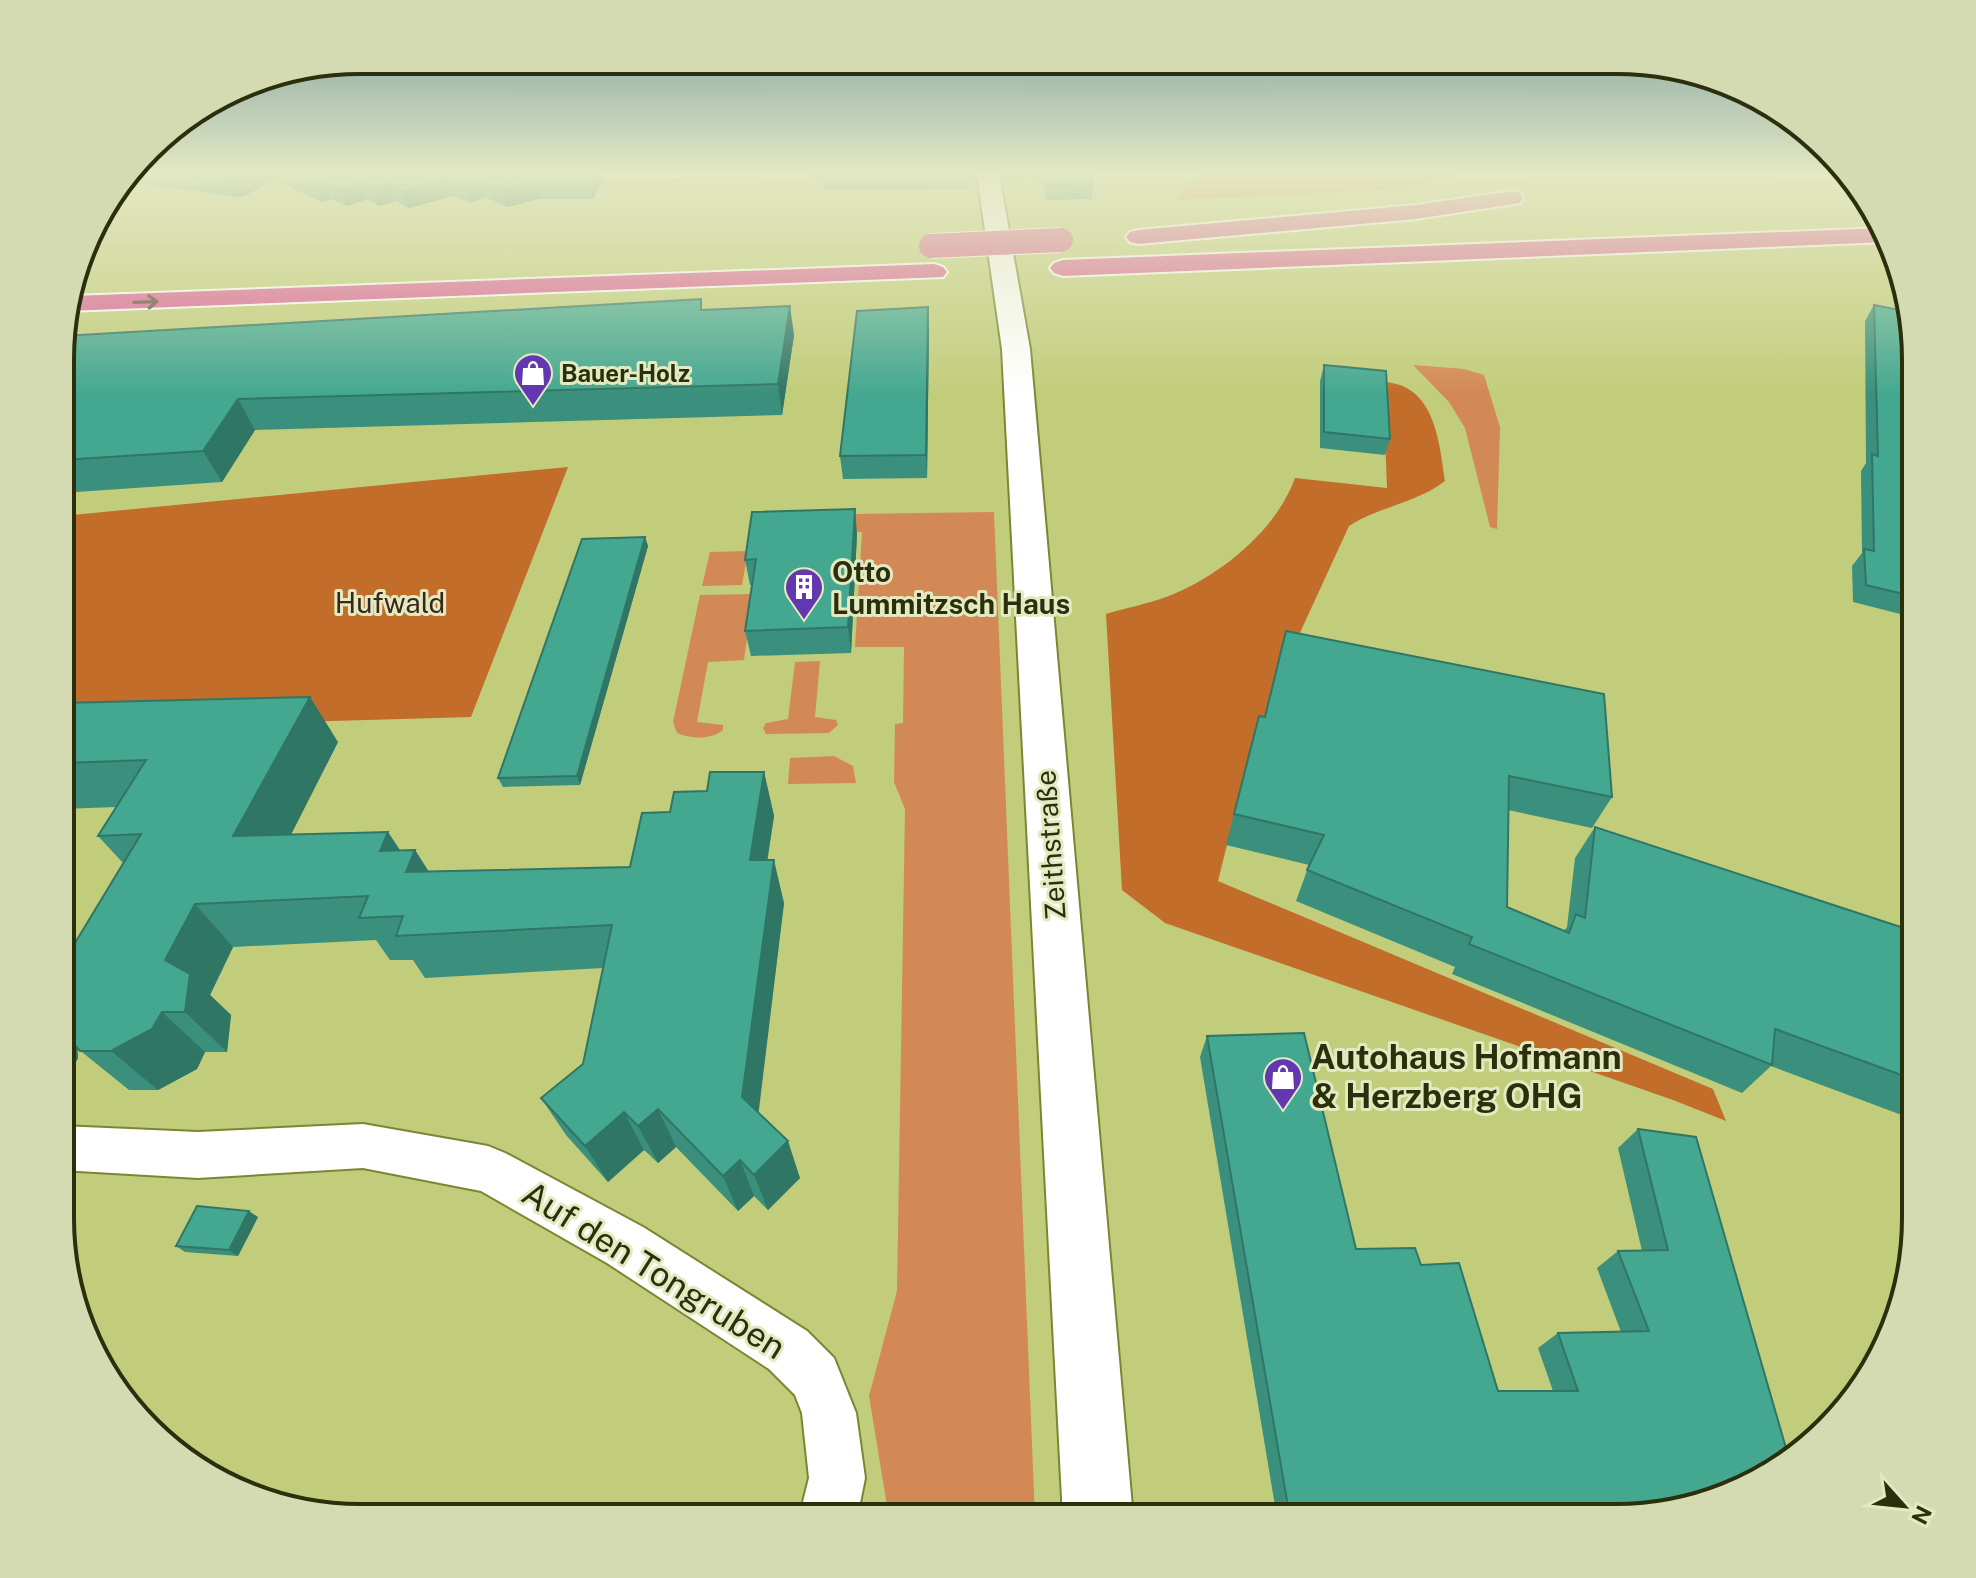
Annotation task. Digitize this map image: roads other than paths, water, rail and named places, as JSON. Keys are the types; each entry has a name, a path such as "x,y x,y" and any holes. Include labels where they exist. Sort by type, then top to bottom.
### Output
{"highway":[{"path":"79,304 1571,248"}],"street":[{"name":"Zeithstraße","path":"1000,248 1016,349 1097,1504"},
{"name":"Auf den Tongruben","path":"75,1149 198,1155 363,1146 488,1169 638,1253 788,1350 815,1377 829,1413 837,1478 831,1504"}],"place":[{"name":"Bauer-Holz","path":"533,407"},
{"name":"Otto Lummitzsch Haus","path":"804,621"},
{"name":"Autohaus Hofmann & Herzberg OHG","path":"1283,1111"}],"park label":[{"name":"Hufwald","path":"390,602"}]}
